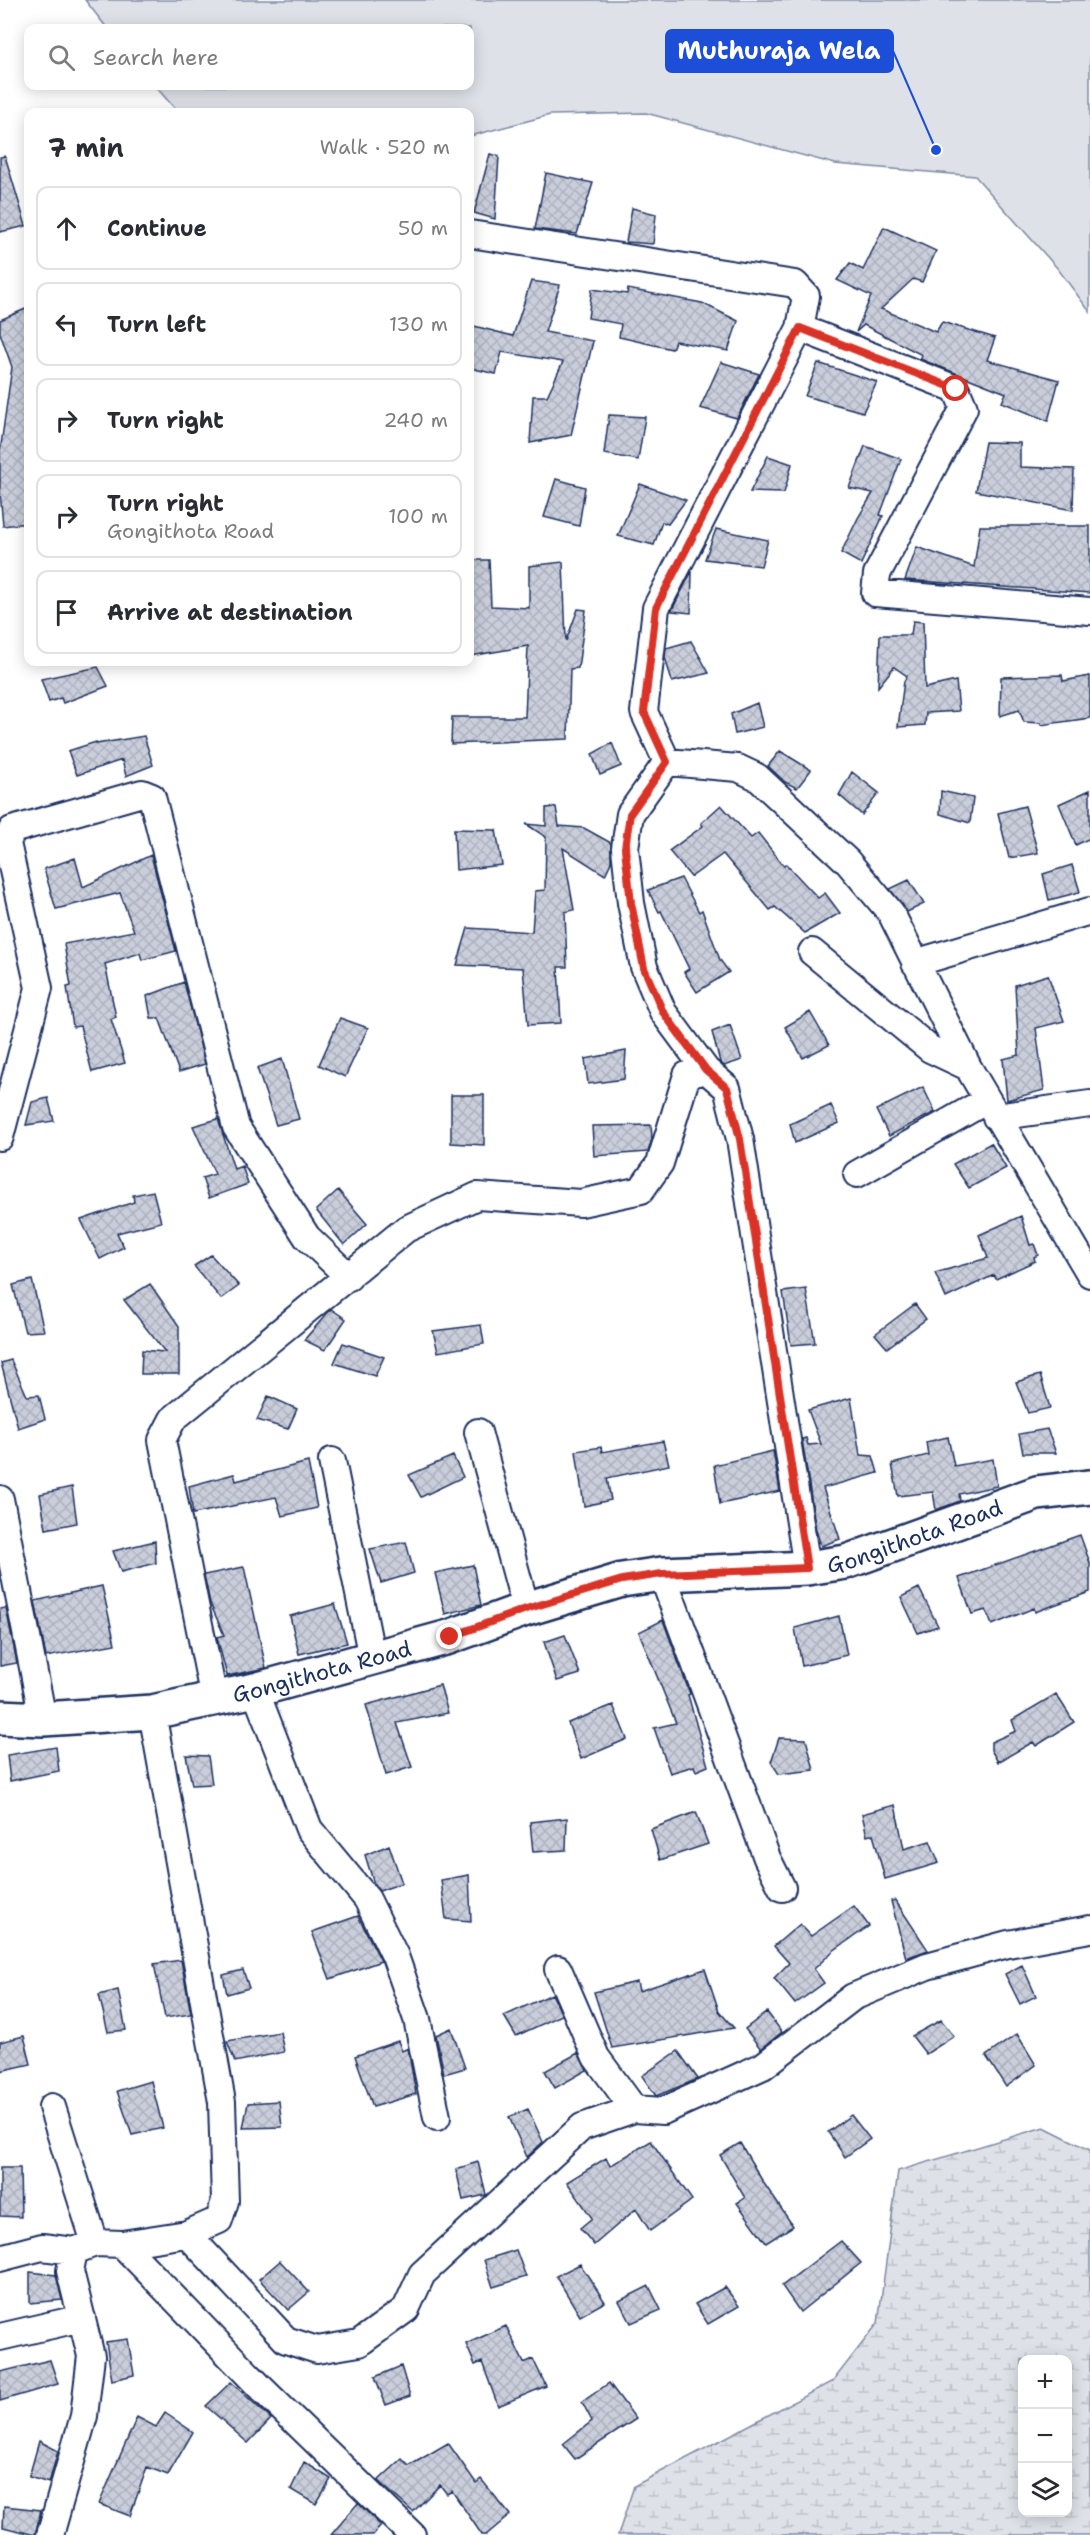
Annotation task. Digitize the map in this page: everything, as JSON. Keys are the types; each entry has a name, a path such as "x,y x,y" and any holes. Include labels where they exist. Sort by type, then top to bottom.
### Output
{"street":[{"path":"474,235 795,284 806,296 800,328 656,608 644,712 667,762"},
{"path":"800,328 956,389 964,408 877,574 875,593 1090,611"},
{"path":"667,762 738,768 757,777 847,861 884,904 891,913 968,1067 1090,1274"},
{"path":"667,762 630,814 625,848 631,903 644,968 663,1012 706,1070 727,1088 740,1139 807,1568"},
{"path":"0,1137 39,988 8,843 12,830 142,793 152,797 236,1127 307,1237 349,1277"},
{"path":"915,963 1090,911"},
{"path":"812,952 930,1049 968,1067"},
{"path":"214,1699 162,1440 173,1419 406,1229 477,1196 581,1203 641,1190 660,1163 687,1075 706,1070"},
{"path":"857,1174 991,1108 1090,1104"},
{"path":"478,1432 526,1609"},
{"path":"332,1461 372,1658"},
{"name":"Gongithota Road","path":"0,1717 43,1719 152,1712 214,1699 450,1637 526,1609 622,1580 662,1574 807,1568 846,1562 1037,1493 1090,1487"},
{"path":"0,1499 43,1719"},
{"path":"662,1574 767,1858 782,1888"},
{"path":"255,1690 309,1829 367,1899 395,1956 417,2019 437,2116"},
{"path":"0,2258 42,2247 122,2244 187,2234 219,2220 225,2201 222,2102 152,1712"},
{"path":"187,2234 286,2340 317,2350 358,2343 406,2309 422,2274 582,2127 634,2109 663,2110 763,2066 853,1997 927,1966 1008,1944 1090,1929"},
{"path":"558,1969 597,2057 634,2109"},
{"path":"50,2535 84,2416 91,2356 70,2271 85,2247 52,2107"},
{"path":"122,2244 262,2389 412,2535"},
{"path":"0,2337 82,2318"}],"green space":[{"path":"85,0 1090,0 1090,312 1058,269 975,176 835,164 646,113 550,115 474,135 474,108 174,108 159,90 474,90 474,24 104,24"},
{"path":"1044,2127 1090,2150 1090,2535 618,2535 634,2486 833,2381 878,2323 898,2171"}],"building":[{"path":"490,154 499,156 495,219 474,213"},
{"path":"5,156 24,219 24,226 0,232 0,157"},
{"path":"546,173 593,183 577,234 535,229"},
{"path":"632,208 656,214 653,244 626,242"},
{"path":"884,227 936,251 922,282 913,279 881,309 936,332 942,322 995,338 987,360 1059,380 1048,421 1002,402 1006,393 920,359 922,355 864,325 856,332 871,296 837,280 850,263 863,270"},
{"path":"531,281 560,285 545,332 593,341 571,435 530,443 533,396 547,396 563,362 502,352 496,374 474,369 474,326 513,336"},
{"path":"592,289 627,294 628,289 702,303 738,321 728,351 675,341 672,349 619,337 621,324 588,318"},
{"path":"24,310 24,523 3,526 0,452 12,367 0,333 0,320"},
{"path":"721,362 759,374 737,418 700,408"},
{"path":"818,363 877,382 863,412 805,396"},
{"path":"609,415 645,417 638,460 604,454"},
{"path":"985,442 1020,443 1020,467 1074,469 1073,510 976,491"},
{"path":"865,446 901,459 880,515 883,516 861,564 841,553 873,493 849,488"},
{"path":"768,456 792,464 784,493 750,492"},
{"path":"556,479 585,487 579,526 544,517"},
{"path":"640,484 686,500 668,524 662,522 654,545 618,536"},
{"path":"980,526 1090,526 1090,593 905,580 917,547 974,567"},
{"path":"716,529 768,540 761,566 705,559"},
{"path":"474,560 489,560 491,606 529,608 529,566 563,562 566,641 578,609 586,610 578,668 570,669 568,739 451,744 452,717 525,717 528,646 474,655"},
{"path":"692,571 691,613 672,611 672,610"},
{"path":"913,621 923,622 925,688 956,681 959,711 926,713 925,725 898,727 904,681 907,676 894,667 878,687 880,635 911,635"},
{"path":"691,641 709,673 672,682 665,657 666,648"},
{"path":"98,667 108,686 63,703 61,698 49,702 41,679"},
{"path":"1062,675 1063,681 1090,676 1090,718 1041,725 1041,723 1024,722 1019,710 1000,716 1001,677"},
{"path":"757,703 763,727 735,734 731,714"},
{"path":"144,736 153,765 126,776 122,760 77,775 68,751 96,742 96,744"},
{"path":"612,743 621,766 600,775 592,754"},
{"path":"780,751 811,770 797,788 785,782 768,766"},
{"path":"852,772 879,793 862,815 839,795"},
{"path":"1090,790 1090,838 1076,845 1059,804"},
{"path":"941,791 973,798 970,823 940,814"},
{"path":"721,805 751,838 758,833 784,866 786,864 818,898 825,893 840,913 805,933 775,907 770,910 723,854 691,877 669,851 703,826 701,823"},
{"path":"1025,806 1038,853 1009,858 998,813"},
{"path":"556,807 559,826 584,828 611,843 611,862 605,875 563,848 574,910 565,912 567,967 558,967 561,1023 528,1025 523,968 457,965 468,928 532,932 535,891 545,890 546,837 526,824 546,826 546,808"},
{"path":"454,829 496,830 502,865 456,870"},
{"path":"151,855 176,951 142,960 140,953 105,964 116,1017 111,1019 125,1063 92,1072 80,1026 73,1027 67,987 71,986 64,944 134,931 120,893 56,909 44,869 75,858 83,887"},
{"path":"1072,865 1080,892 1049,900 1043,874"},
{"path":"681,878 699,912 702,910 720,960 729,972 697,992 684,972 689,969 661,911 659,912 648,890"},
{"path":"909,880 924,904 907,912 890,889"},
{"path":"1048,975 1064,1021 1036,1028 1044,1090 1007,1100 1003,1059 1019,1055 1015,985"},
{"path":"184,982 205,1064 179,1072 159,1018 151,1018 147,996"},
{"path":"810,1012 829,1045 803,1058 785,1027"},
{"path":"340,1018 368,1028 345,1077 319,1065"},
{"path":"730,1025 742,1060 724,1066 720,1062 712,1032"},
{"path":"626,1051 624,1079 588,1084 585,1059"},
{"path":"282,1059 299,1119 276,1125 257,1068"},
{"path":"923,1087 935,1112 889,1136 876,1110"},
{"path":"451,1095 484,1095 484,1145 451,1143"},
{"path":"48,1098 54,1121 26,1125 32,1102"},
{"path":"831,1105 839,1123 795,1143 790,1124"},
{"path":"218,1119 234,1169 242,1166 248,1184 209,1198 202,1178 215,1174 193,1126"},
{"path":"651,1125 652,1139 648,1152 594,1156 592,1126"},
{"path":"991,1143 1006,1168 969,1188 953,1164"},
{"path":"338,1190 367,1224 344,1245 316,1210"},
{"path":"153,1191 161,1222 117,1233 124,1247 100,1259 81,1220 134,1202 133,1195"},
{"path":"1021,1216 1030,1245 1034,1244 1038,1255 1034,1257 1035,1261 996,1279 994,1275 946,1298 935,1273 988,1258 979,1235"},
{"path":"211,1255 239,1286 221,1299 194,1266"},
{"path":"32,1280 44,1331 25,1332 13,1285"},
{"path":"150,1284 179,1326 179,1374 141,1374 142,1350 165,1352 124,1300"},
{"path":"806,1289 815,1343 791,1345 783,1292"},
{"path":"915,1304 926,1319 887,1348 875,1334"},
{"path":"331,1309 346,1319 325,1350 304,1340"},
{"path":"481,1325 484,1344 438,1352 433,1331"},
{"path":"343,1343 384,1357 375,1376 334,1363"},
{"path":"11,1360 27,1396 39,1395 45,1419 18,1428 1,1363"},
{"path":"1040,1375 1050,1408 1028,1413 1016,1382"},
{"path":"268,1396 297,1409 288,1429 257,1420"},
{"path":"851,1398 860,1455 873,1456 878,1473 823,1488 840,1539 821,1546 816,1530 802,1439 806,1438 808,1445 821,1444 808,1410"},
{"path":"1047,1429 1056,1453 1023,1453 1019,1434"},
{"path":"948,1437 954,1466 993,1459 997,1486 959,1494 960,1501 936,1510 933,1492 898,1496 892,1464 928,1455 926,1442"},
{"path":"663,1441 669,1465 607,1478 611,1500 584,1506 576,1451 601,1447 602,1452"},
{"path":"773,1451 780,1491 720,1504 714,1465"},
{"path":"453,1456 463,1477 421,1497 409,1475"},
{"path":"308,1462 317,1508 282,1516 276,1497 193,1514 189,1486 234,1474 236,1481"},
{"path":"72,1487 77,1523 46,1529 40,1494"},
{"path":"1080,1535 1090,1563 1090,1592 1035,1612 1034,1608 992,1625 986,1610 972,1614 959,1578"},
{"path":"155,1541 156,1563 121,1572 113,1551"},
{"path":"406,1542 414,1573 381,1583 370,1549"},
{"path":"473,1565 481,1605 445,1614 435,1573"},
{"path":"244,1567 266,1668 227,1676 217,1637 224,1635 210,1603 204,1575"},
{"path":"102,1586 115,1644 46,1657 35,1601"},
{"path":"919,1588 938,1626 918,1633 901,1597"},
{"path":"335,1604 347,1643 299,1654 290,1616"},
{"path":"6,1608 17,1663 0,1666 0,1609"},
{"path":"839,1616 847,1655 802,1666 795,1628"},
{"path":"663,1620 690,1694 688,1695 708,1766 696,1771 694,1766 670,1773 654,1728 676,1723 639,1632"},
{"path":"565,1635 580,1674 557,1681 544,1642"},
{"path":"440,1685 448,1713 397,1723 412,1767 386,1775 366,1705"},
{"path":"1056,1694 1074,1722 1036,1746 1033,1742 998,1762 991,1750 991,1742 1016,1731 1012,1720"},
{"path":"613,1705 627,1739 581,1759 568,1723"},
{"path":"779,1738 806,1739 814,1770 779,1774 771,1762"},
{"path":"56,1747 59,1771 10,1781 7,1755"},
{"path":"186,1755 208,1756 212,1784 192,1785"},
{"path":"895,1805 904,1849 930,1841 939,1863 885,1879 873,1834 867,1836 862,1814"},
{"path":"696,1812 708,1844 660,1860 651,1829"},
{"path":"567,1818 566,1850 533,1852 530,1822"},
{"path":"389,1845 402,1883 379,1891 374,1884 365,1855"},
{"path":"469,1875 471,1921 446,1919 441,1880"},
{"path":"895,1900 928,1950 906,1958 891,1901"},
{"path":"854,1906 869,1926 833,1951 814,1969 824,1983 795,2004 774,1978 789,1963 774,1946 800,1924 811,1936"},
{"path":"358,1916 381,1961 330,1979 312,1932"},
{"path":"181,1960 191,2014 165,2018 154,1964"},
{"path":"1022,1965 1036,1996 1020,2004 1005,1974"},
{"path":"705,1969 719,2011 734,2028 612,2048 594,1992 637,1982 639,1991"},
{"path":"243,1970 249,1988 227,1994 223,1975"},
{"path":"118,1990 126,2030 108,2032 99,1995"},
{"path":"552,1994 562,2015 516,2036 504,2016"},
{"path":"767,2012 782,2032 761,2049 745,2029"},
{"path":"941,2020 954,2036 926,2054 912,2036"},
{"path":"451,2028 465,2068 444,2074 436,2035"},
{"path":"280,2032 284,2052 235,2062 227,2041"},
{"path":"1017,2034 1036,2065 1006,2087 986,2056"},
{"path":"24,2036 31,2064 0,2071 0,2042"},
{"path":"398,2041 402,2051 408,2048 416,2094 373,2107 355,2056"},
{"path":"678,2051 698,2079 656,2096 642,2076"},
{"path":"578,2053 587,2070 555,2088 545,2071"},
{"path":"151,2081 163,2128 132,2135 117,2091"},
{"path":"279,2101 282,2127 243,2128 248,2103"},
{"path":"528,2109 543,2142 527,2157 509,2117"},
{"path":"851,2115 870,2139 845,2157 828,2132"},
{"path":"651,2141 692,2200 650,2231 636,2209 594,2245 580,2228 592,2218 567,2182 606,2158 610,2166"},
{"path":"740,2143 793,2226 766,2243 737,2203 745,2198 720,2155"},
{"path":"478,2162 486,2195 463,2200 456,2169"},
{"path":"0,2168 20,2168 21,2217 0,2216"},
{"path":"841,2241 861,2263 800,2312 782,2286"},
{"path":"516,2250 526,2277 493,2287 484,2260"},
{"path":"280,2261 309,2292 288,2310 259,2279"},
{"path":"580,2264 605,2302 580,2316 556,2276"},
{"path":"30,2272 56,2275 62,2300 30,2303"},
{"path":"649,2286 661,2310 631,2323 619,2301"},
{"path":"725,2287 739,2306 708,2324 695,2304"},
{"path":"506,2326 524,2363 533,2359 546,2386 498,2406 482,2362 475,2365 466,2344"},
{"path":"128,2339 134,2375 112,2380 106,2342"},
{"path":"50,2360 58,2384 0,2401 0,2372"},
{"path":"401,2366 410,2396 386,2405 375,2377"},
{"path":"231,2382 271,2419 248,2443 206,2406"},
{"path":"609,2383 636,2419 575,2459 563,2444 592,2421 582,2402"},
{"path":"165,2413 193,2432 168,2475 147,2467 130,2516 99,2504 137,2417 156,2427"},
{"path":"39,2441 58,2451 49,2483 29,2477"},
{"path":"448,2443 476,2483 481,2479 510,2515 486,2535 482,2535 452,2491 447,2494 440,2485 413,2512 378,2481 402,2459 409,2466"},
{"path":"304,2462 331,2479 316,2504 291,2489"},
{"path":"358,2503 381,2526 373,2535 331,2535"},
{"path":"4,2506 41,2510 35,2535 3,2527"}],"place":[{"name":"Muthuraja Wela","path":"936,150"}],"route":[{"path":"450,1637 526,1609 622,1580 662,1574 807,1568 740,1139 727,1088 706,1070 663,1012 644,968 631,903 625,848 630,814 667,762 644,712 656,608 800,328 956,389"}]}
